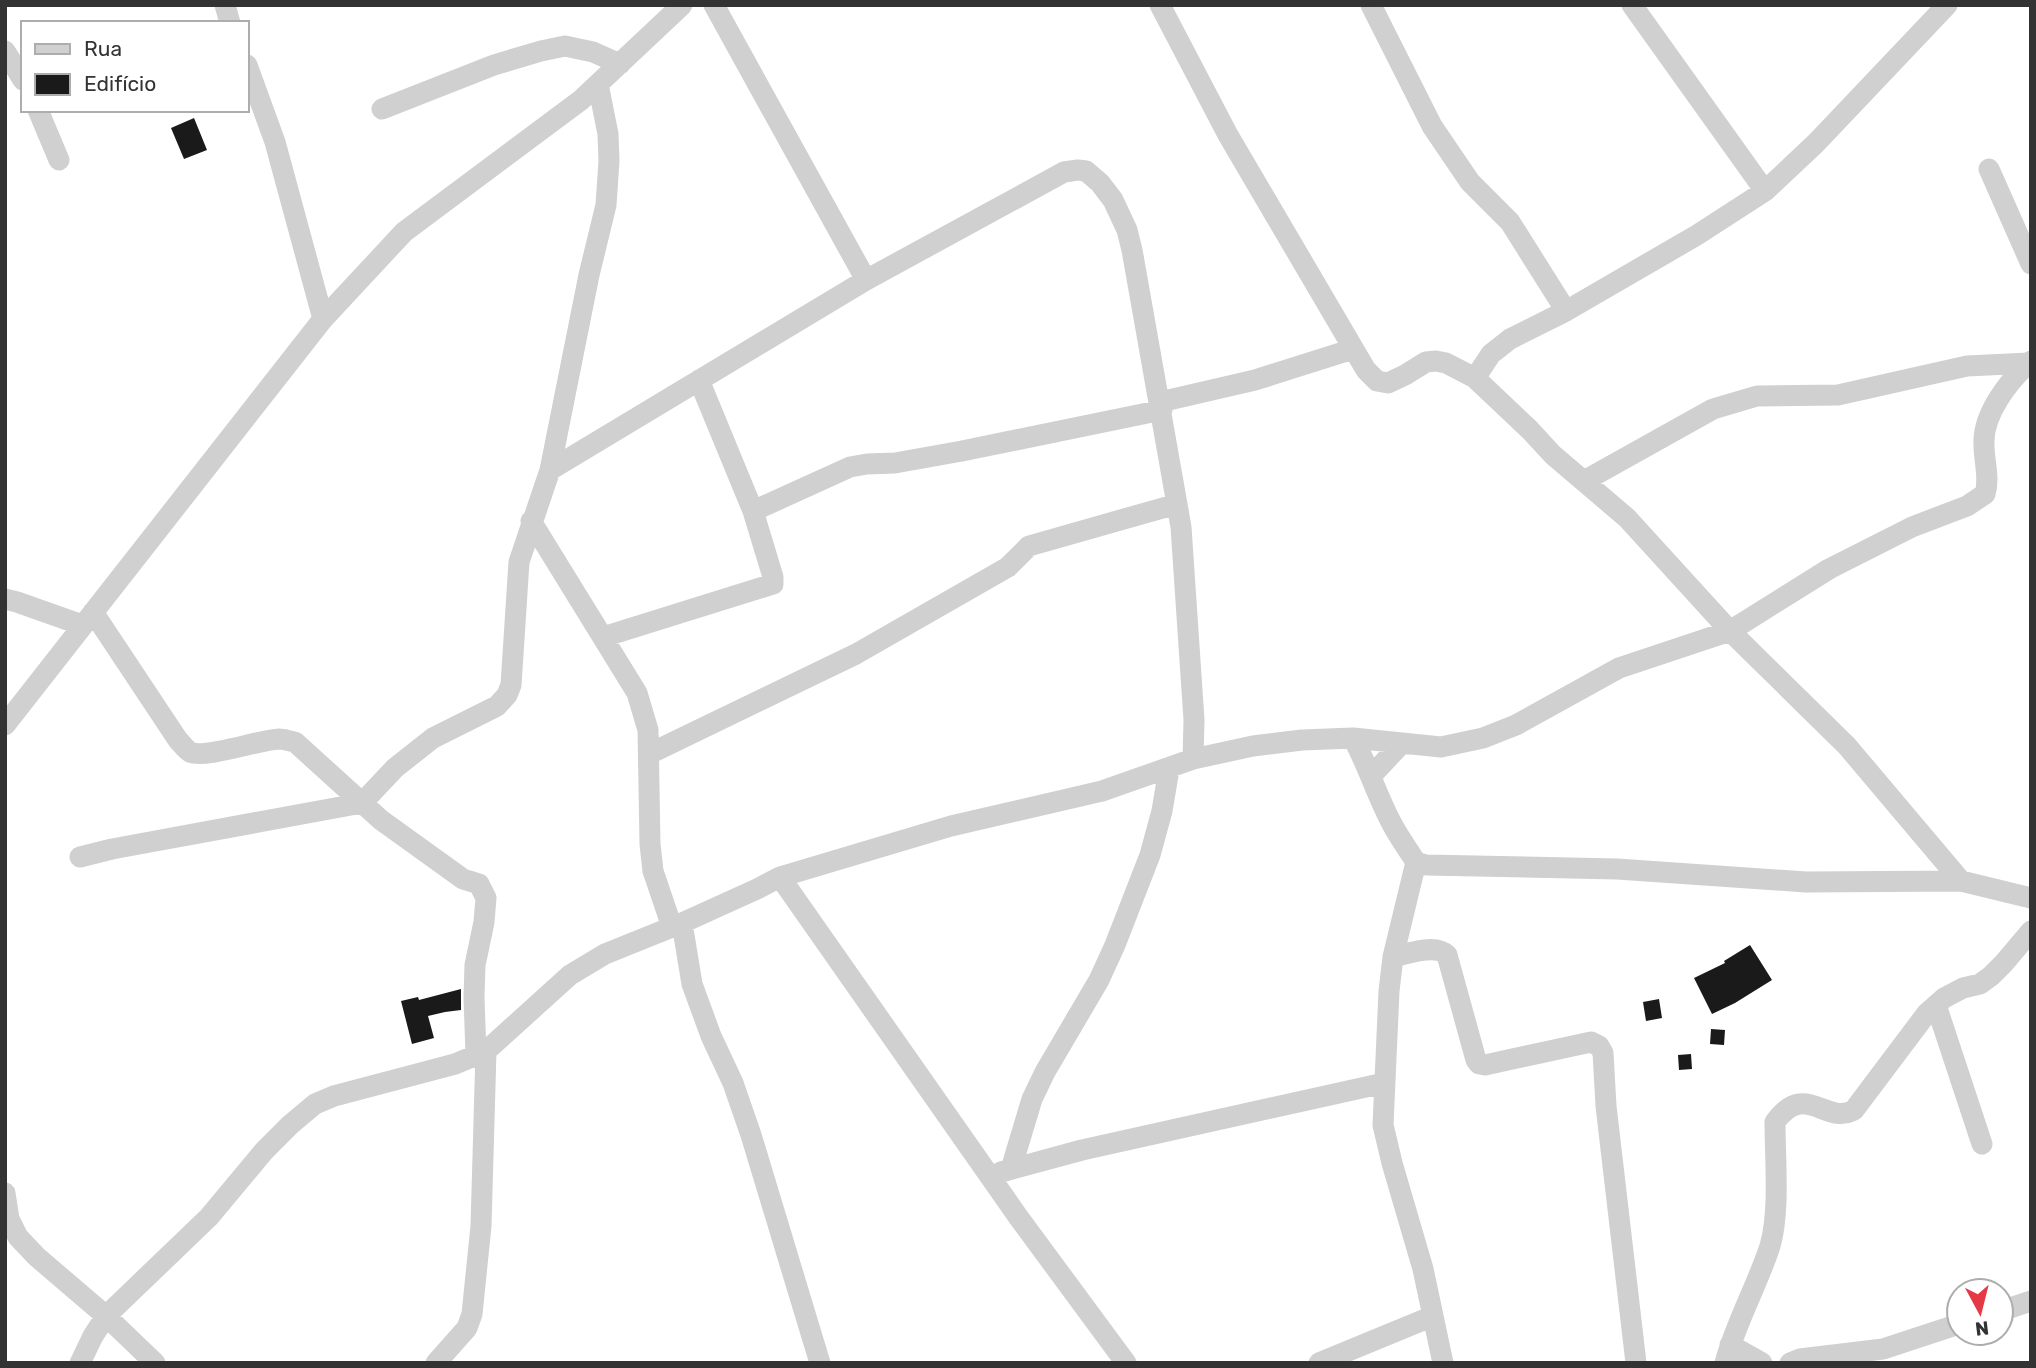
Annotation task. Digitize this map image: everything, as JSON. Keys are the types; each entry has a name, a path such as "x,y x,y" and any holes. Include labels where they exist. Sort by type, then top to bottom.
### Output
{"street":[{"path":"5,725 323,318 404,232 581,100 682,5"},
{"path":"714,5 866,280"},
{"path":"1160,5 1228,135 1366,370 1377,381 1388,383 1426,362 1436,360 1475,378 1553,455 1627,518 1730,631 1847,746 1961,881"},
{"path":"1371,5 1432,126 1470,182 1510,222 1566,312"},
{"path":"1632,5 1765,191"},
{"path":"1475,378 1491,354 1510,339 1566,312 1697,235 1765,191 1816,142 1947,5"},
{"path":"382,109 495,65 565,46 593,52 620,64"},
{"path":"5,51 21,77"},
{"path":"248,68 275,142 323,318"},
{"path":"80,857 362,803 395,768 433,738 497,706 507,695 511,685 519,562 550,470 589,275 606,205 609,161 598,84"},
{"path":"39,112 59,160"},
{"path":"1989,169 2031,264"},
{"path":"550,470 866,280 1064,172 1086,171 1113,200 1127,230 1161,406 1181,527 1194,720 1193,759"},
{"path":"753,511 850,467 962,452 1161,406 1353,349"},
{"path":"1584,481 1713,409 1736,401 1757,396 1838,395 1967,366 2030,362"},
{"path":"80,1363 106,1315 209,1217 264,1151 315,1104 334,1096 455,1064 481,1053 570,975 605,954 677,925 780,877 951,826 1102,791 1193,759 1279,742 1353,738 1441,747 1483,738 1516,725 1619,668 1730,631 1829,569 1912,527 1967,506 1985,495 1988,485 1983,442 1990,417 2002,392 2030,362"},
{"path":"603,637 773,584 753,511 699,380"},
{"path":"649,754 856,653 1008,567 1029,546 1177,504"},
{"path":"531,521 637,693 648,730 653,871 677,925 692,984 711,1037 733,1083 751,1135 820,1363"},
{"path":"5,599 54,615 87,619 189,751 197,754 209,753 282,738 295,742 381,820 463,879 479,884 483,889 486,898 484,922 475,976 481,1053 481,1226 472,1314 467,1328 436,1363"},
{"path":"54,615 68,644"},
{"path":"1353,738 1372,775 1392,825 1416,862 1393,957 1383,1125 1423,1269 1443,1363"},
{"path":"1372,775 1402,743"},
{"path":"1011,1169 1032,1099 1099,980 1120,932 1150,855 1162,811 1169,769"},
{"path":"1416,862 1440,866 1617,869 1805,882 1961,881 2031,898"},
{"path":"780,877 988,1175 1126,1363"},
{"path":"1762,1363 1728,1354 1770,1245 1775,1199 1774,1122 1782,1112 1795,1104 1804,1103 1848,1114 1854,1110 1927,1013 1944,998 1963,988 1980,984 1991,976 2031,930"},
{"path":"1393,957 1435,949 1442,950 1447,956 1479,1064 1485,1065 1591,1042 1600,1046 1603,1053 1606,1105 1636,1363"},
{"path":"1936,1005 1982,1144"},
{"path":"988,1175 1082,1150 1384,1083"},
{"path":"5,1192 8,1227 37,1257 106,1315 155,1363"},
{"path":"1319,1363 1433,1316"},
{"path":"1790,1363 1800,1359 1883,1349 1945,1329"}],"building":[{"path":"194,118 207,150 184,159 171,128"},
{"path":"1750,945 1772,980 1712,1014 1694,978 1725,963 1724,961"},
{"path":"461,989 461,1010 428,1016 434,1038 412,1044 401,1001 418,997 419,1000"},
{"path":"1659,999 1662,1018 1646,1021 1643,1002"},
{"path":"1711,1029 1725,1030 1724,1045 1710,1044"},
{"path":"1691,1054 1692,1069 1679,1070 1678,1055"}]}
